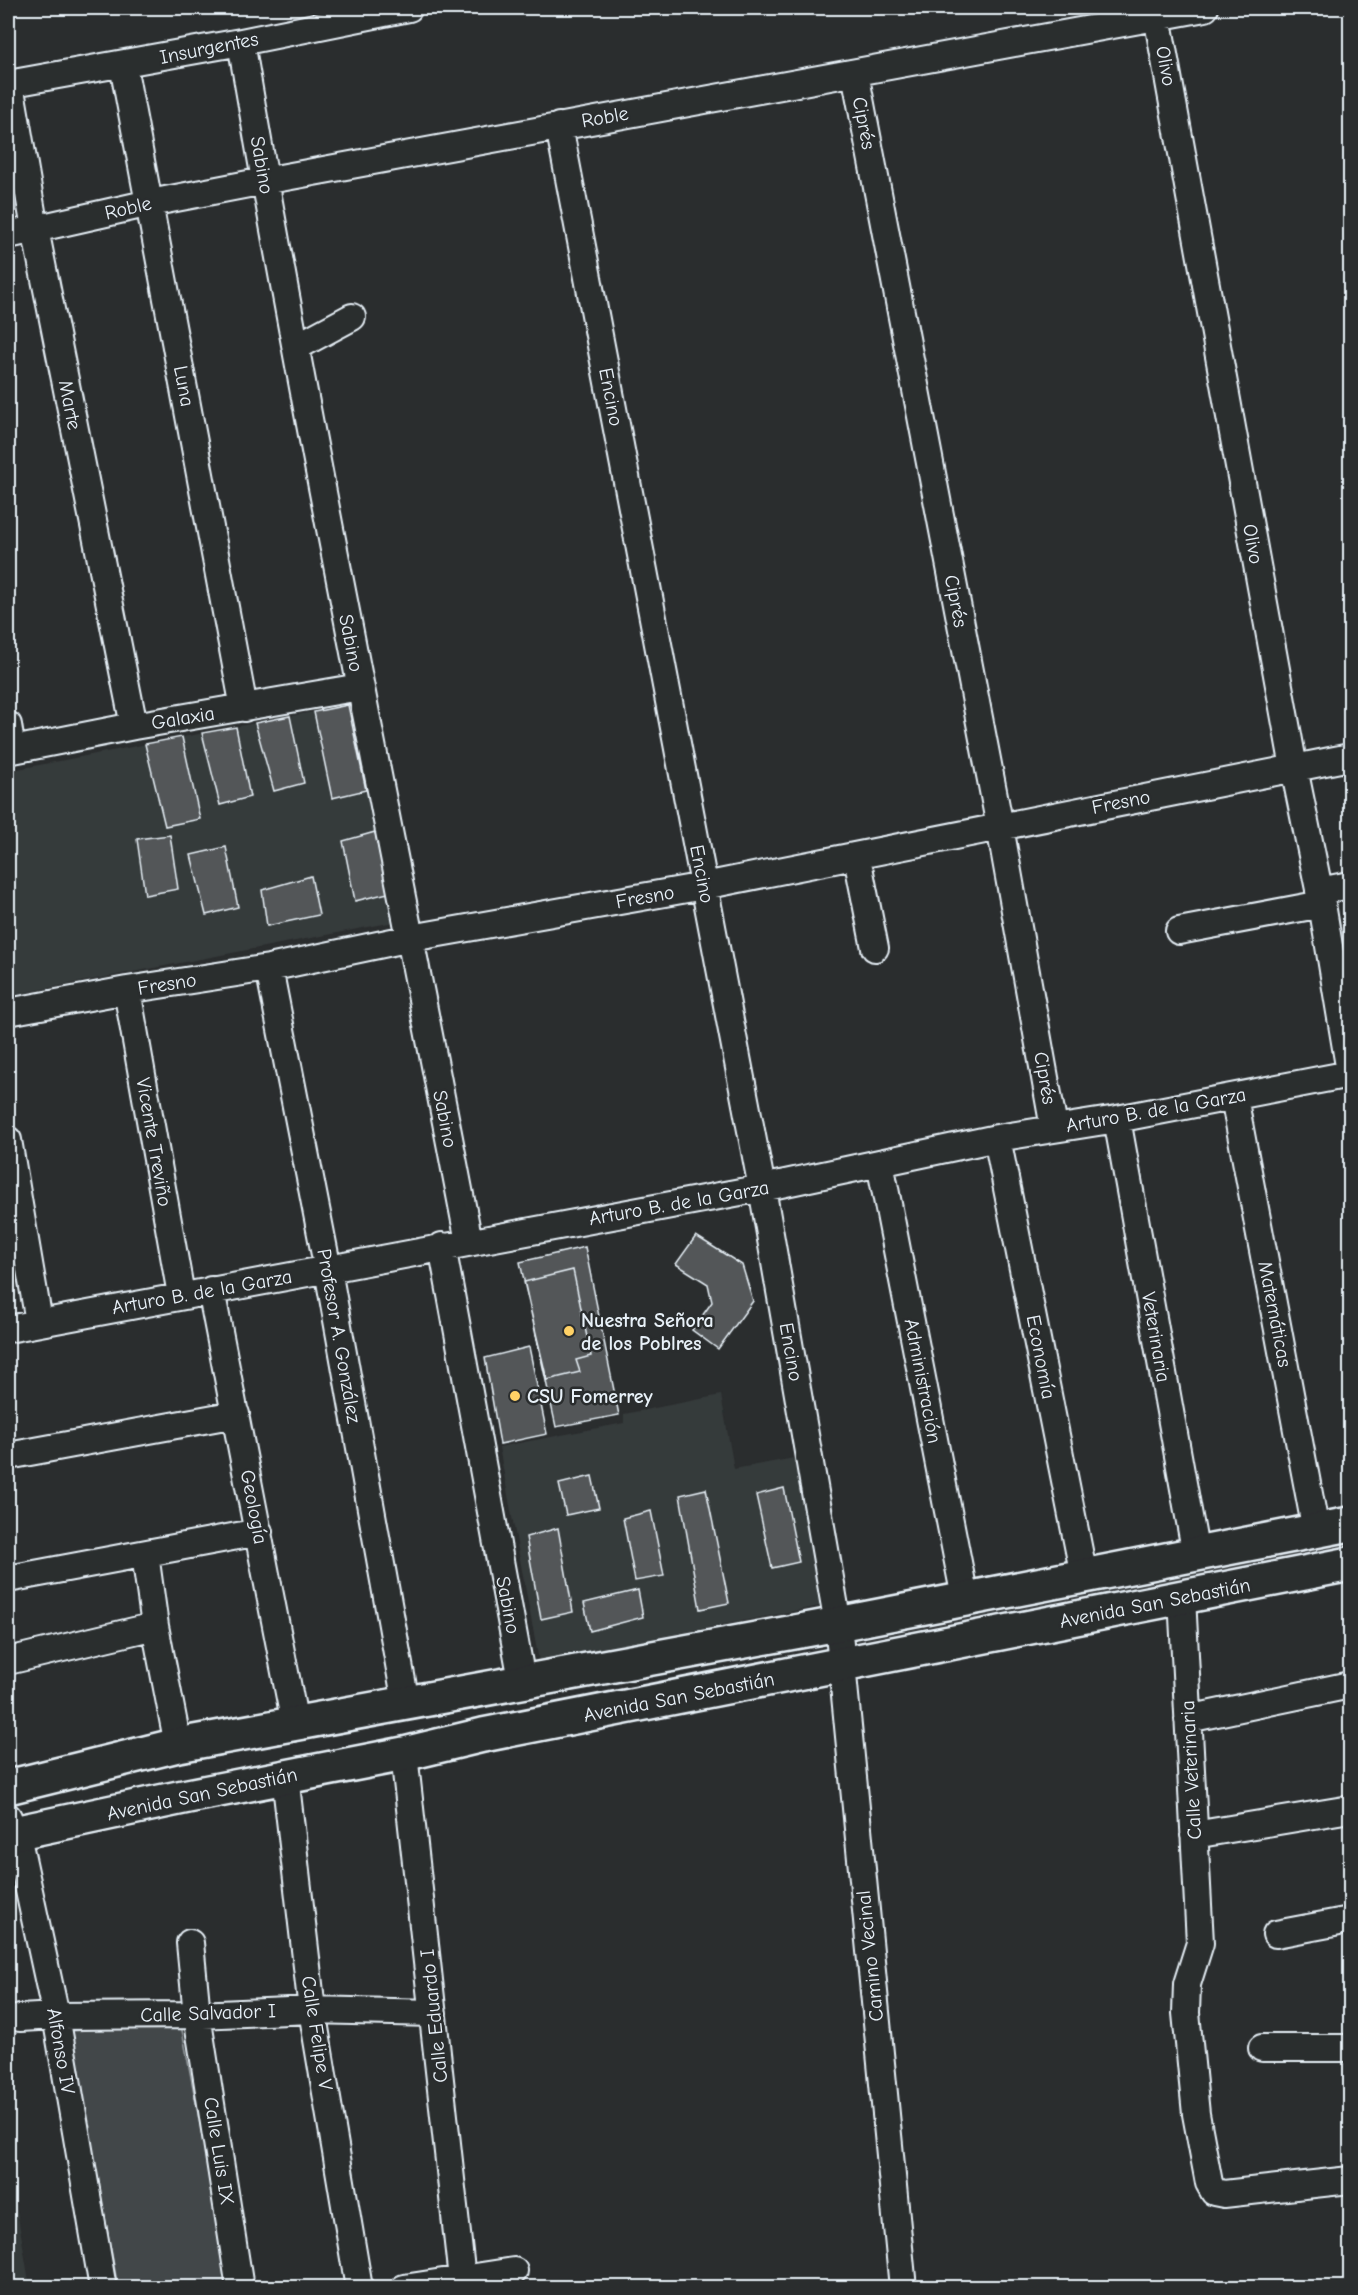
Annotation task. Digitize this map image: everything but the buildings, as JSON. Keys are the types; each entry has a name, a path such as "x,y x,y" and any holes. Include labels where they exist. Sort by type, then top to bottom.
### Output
{"main road":[{"name":"Avenida San Sebastián","path":"8,1787 178,1745 522,1680 838,1624 1350,1524"},
{"name":"Avenida San Sebastián","path":"10,1827 404,1754 483,1735 1350,1564"}],"street":[{"name":"Insurgentes","path":"9,84 241,42 409,8"},
{"name":"Roble","path":"8,235 150,203 264,181 1205,8"},
{"name":"Olivo","path":"1157,16 1294,768 1321,897 1350,1073"},
{"name":"Sabino","path":"241,42 264,181 360,687 469,1242"},
{"name":"Luna","path":"123,64 244,708"},
{"name":"Ciprés","path":"855,73 1000,826 1054,1128"},
{"name":"Marte","path":"9,84 35,229 134,726"},
{"name":"Encino","path":"559,126 762,1188 838,1624"},
{"path":"296,347 352,317"},
{"name":"Galaxia","path":"10,750 360,687"},
{"path":"8,725 10,750"},
{"name":"Fresno","path":"8,1012 127,990 269,968 411,938 857,857 1000,826 1350,757"},
{"path":"857,857 875,948"},
{"path":"1179,931 1321,897 1350,885"},
{"name":"Profesor A. González","path":"269,968 328,1270 406,1703"},
{"name":"Vicente Treviño","path":"127,990 181,1295"},
{"name":"Arturo B. de la Garza","path":"8,1329 181,1295 328,1270 442,1246 762,1188 998,1138 1117,1119 1350,1073"},
{"name":"Matemáticas","path":"1234,1097 1316,1531"},
{"name":"Veterinaria","path":"1117,1119 1196,1555"},
{"name":"Economía","path":"998,1138 1084,1576"},
{"path":"8,1140 39,1322"},
{"name":"Administración","path":"880,1163 965,1598"},
{"name":"Sabino","path":"442,1246 522,1680"},
{"name":"Geología","path":"211,1290 295,1724"},
{"path":"8,1456 236,1414"},
{"path":"8,1579 258,1532"},
{"path":"145,1554 154,1626 178,1745"},
{"name":"Calle Veterinaria","path":"1182,1597 1200,1943 1187,1984 1186,2013 1196,2114 1209,2183 1218,2194 1350,2180"},
{"name":"Camino Vecinal","path":"838,1624 903,2288"},
{"path":"8,1661 154,1626"},
{"path":"1188,1719 1350,1685"},
{"name":"Calle Eduardo I","path":"404,1754 433,2013 452,2282"},
{"name":"Calle Felipe V","path":"285,1776 312,2010 359,2288"},
{"path":"1194,1835 1350,1809"},
{"name":"Alfonso IV","path":"10,1827 24,1866 56,2016 103,2288"},
{"path":"1276,1934 1350,1920"},
{"name":"Calle Luis IX","path":"190,1943 197,2015 240,2288"},
{"name":"Calle Salvador I","path":"20,2018 197,2015 312,2010 433,2013"},
{"path":"1262,2048 1350,2048"},
{"path":"404,2288 514,2271"}],"shaded area":[{"path":"348,705 394,922 8,996 8,771"},
{"path":"721,1395 734,1469 794,1458 825,1605 539,1661 499,1447 624,1423 624,1414"},
{"path":"181,2025 231,2287 118,2287 70,2031"},
{"path":"8,2158 30,2287 8,2287"}],"place":[{"name":"Nuestra Señora de los Poblres","path":"569,1331"},
{"name":"CSU Fomerrey","path":"515,1396"}]}
